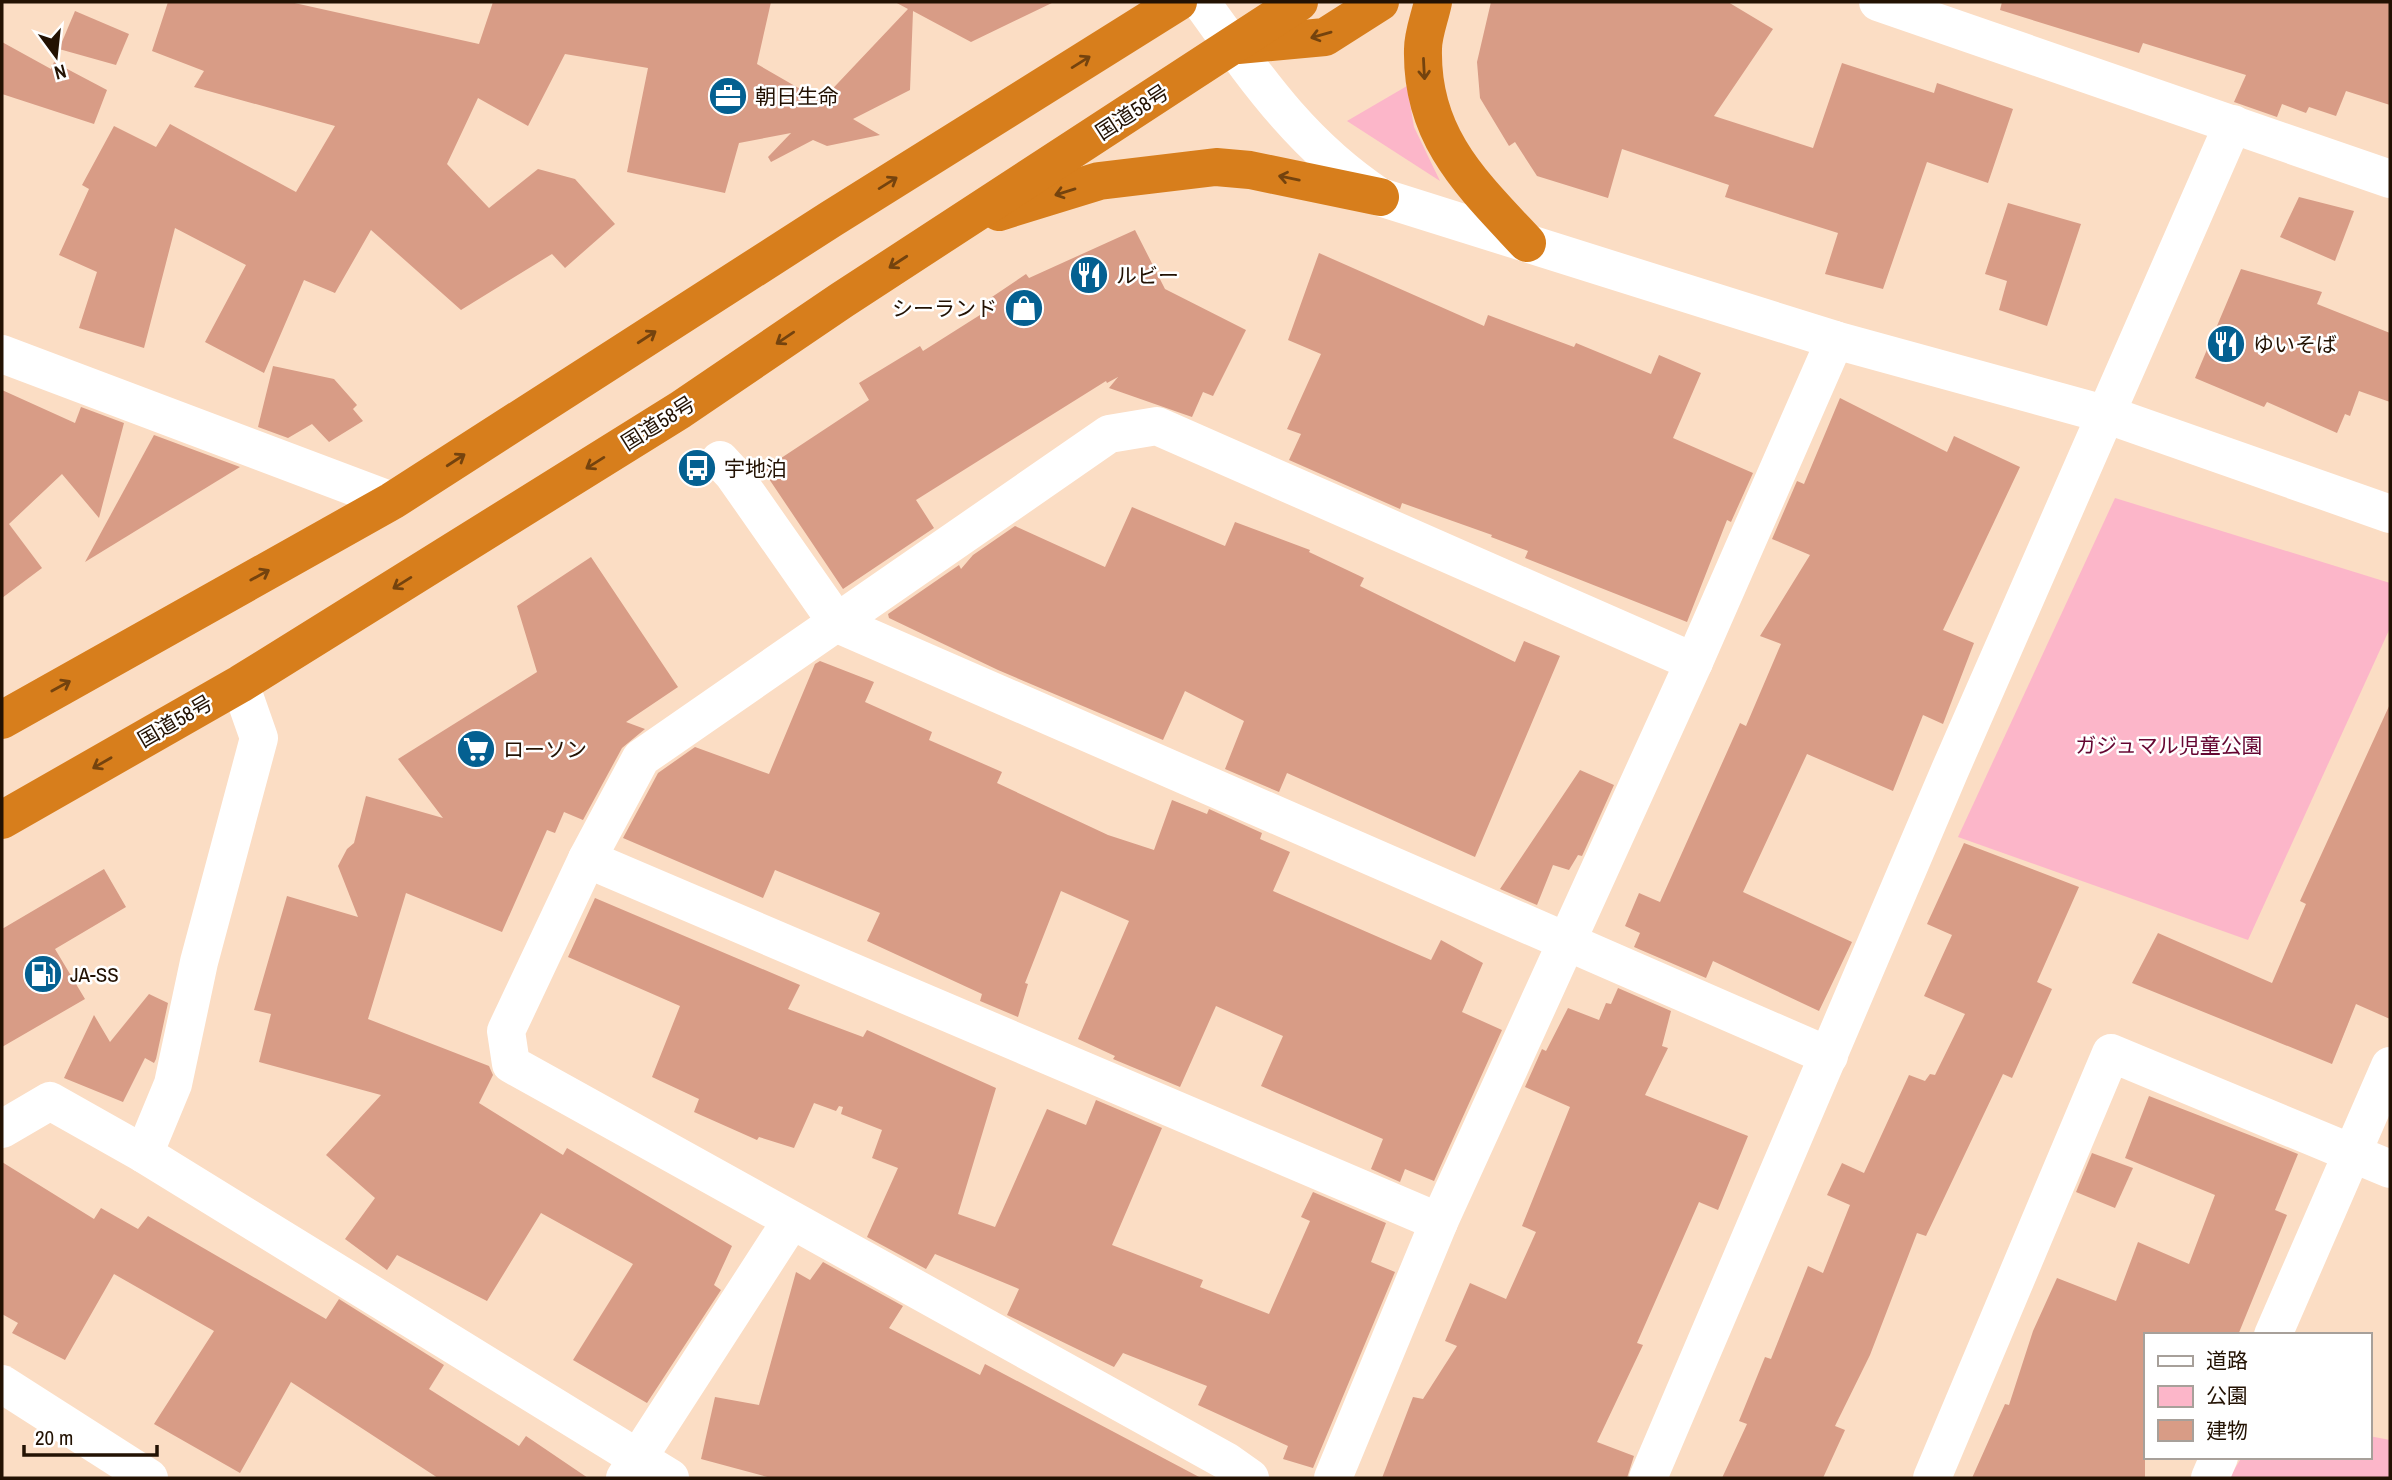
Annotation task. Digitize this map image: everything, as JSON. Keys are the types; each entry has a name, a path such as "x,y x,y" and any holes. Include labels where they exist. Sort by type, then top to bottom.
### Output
{"highway":[{"path":"2,720 392,501 831,219 1178,2"},
{"name":"国道58号","path":"2,820 240,684 680,410 955,225 1299,2"},
{"path":"1233,46 1325,37 1380,2"},
{"path":"1433,2 1423,47 1423,60 1425,87 1439,137 1467,178 1527,243"},
{"path":"955,225 1098,181 1216,167 1250,170 1380,197"}],"street":[{"path":"1201,2 1293,123 1320,152 1380,197 1835,340 2108,415 2390,514"},
{"path":"1878,2 2390,179"},
{"path":"1648,1478 1950,770 2108,415 2233,124"},
{"path":"1333,1478 1439,1222 1564,942 1694,662 1835,340"},
{"path":"2,354 392,501"},
{"path":"1230,1472 511,1064 506,1031 587,859 641,758 1109,434 1157,426 1694,662"},
{"path":"720,460 733,474 838,624 1829,1056"},
{"path":"144,1154 173,1084 199,962 259,738 240,684"},
{"path":"587,859 1439,1222"},
{"path":"1932,1478 2111,1053 2390,1169"},
{"path":"2274,1333 2390,1066"},
{"path":"2,1129 50,1101 144,1154 644,1473 791,1221"},
{"path":"2,1384 149,1478"},
{"path":"2210,1478 2218,1459"}],"green space":[{"path":"1407,86 1414,127 1440,181 1347,121"},
{"name":"ガジュマル児童公園","path":"2115,498 2390,583 2390,628 2248,940 1958,837"},
{"path":"2371,1436 2390,1440 2390,1478 2229,1478 2241,1459 2371,1459"}],"building":[{"path":"168,2 290,2 479,44 493,2 771,2 757,64 821,101 908,9 895,2 1054,2 971,42 913,11 910,90 853,119 880,135 827,146 813,140 771,162 768,157 791,133 739,143 725,193 627,172 648,68 565,54 528,126 478,98 447,164 489,208 538,169 575,179 615,224 565,268 552,254 461,310 371,230 335,293 304,280 264,373 205,342 246,265 175,228 144,348 79,328 97,272 59,255 89,189 82,185 114,126 156,147 170,124 296,192 335,126 194,87 204,71 152,51"},
{"path":"1491,2 1728,2 1773,29 1714,116 1813,148 1842,63 1934,93 1937,83 2013,109 1988,183 1927,162 1883,289 1825,274 1838,233 1725,197 1729,185 1622,149 1608,198 1537,176 1515,142 1509,146 1480,98 1477,62"},
{"path":"2002,2 2390,2 2390,105 2346,91 2336,116 2309,107 2306,113 2282,104 2277,117 2234,102 2246,75 2143,43 2139,53 2000,10"},
{"path":"75,11 129,34 116,65 59,49"},
{"path":"2,42 51,69 54,62 107,90 94,124 2,94"},
{"path":"2299,197 2354,211 2335,261 2280,237"},
{"path":"2008,203 2081,224 2047,326 1999,310 2007,281 1985,274"},
{"path":"1135,230 1165,289 1246,330 1213,396 1203,392 1192,417 1109,388 1118,377 1107,383 1106,381 916,500 934,528 843,589 763,470 869,400 859,383 920,346 923,351 991,308 986,301 1026,274 1029,278"},
{"path":"1319,253 1484,326 1488,315 1574,347 1576,343 1651,374 1659,355 1701,373 1673,438 1753,473 1731,522 1727,520 1687,622 1525,558 1528,551 1491,537 1492,535 1402,503 1400,509 1289,460 1301,434 1287,429 1321,354 1288,340"},
{"path":"2241,269 2322,292 2317,304 2390,333 2390,402 2359,391 2350,416 2345,414 2337,433 2267,402 2264,407 2195,378"},
{"path":"273,366 334,379 357,405 353,409 363,421 329,442 312,424 288,438 258,427"},
{"path":"2,390 75,423 81,407 124,423 99,518 62,474 9,524 42,568 2,598"},
{"path":"1840,398 1947,452 1954,436 2020,467 1943,630 1974,643 1943,724 1923,715 1893,791 1807,754 1743,892 1852,942 1819,1011 1713,961 1706,978 1634,947 1640,933 1625,926 1639,893 1660,902 1740,723 1746,726 1781,644 1760,636 1810,555 1772,539 1797,481 1804,484"},
{"path":"154,435 240,467 85,562"},
{"path":"1132,507 1225,546 1235,522 1310,550 1309,552 1364,578 1360,586 1515,662 1524,641 1560,656 1475,857 1287,773 1279,792 1225,769 1244,721 1185,691 1163,740 998,670 889,618 888,614 959,565 961,569 973,555 1015,526 1105,567"},
{"path":"591,557 678,687 626,722 645,729 622,748 583,820 564,812 555,833 547,830 502,932 406,893 368,1019 489,1066 493,1075 479,1103 563,1155 567,1148 732,1246 714,1285 721,1290 647,1403 573,1360 633,1264 541,1213 487,1301 397,1255 387,1270 345,1239 375,1198 326,1155 381,1095 259,1062 271,1014 254,1010 287,896 358,917 338,866 347,849 354,843 366,796 443,818 398,759 537,672 517,606"},
{"path":"820,661 874,682 865,702 932,732 929,740 1002,772 997,783 1108,835 1154,850 1172,800 1207,814 1209,809 1262,833 1260,839 1290,852 1273,891 1431,960 1441,940 1483,963 1462,1012 1502,1030 1434,1181 1405,1169 1400,1182 1371,1169 1383,1139 1261,1086 1283,1036 1216,1006 1180,1087 1113,1059 1115,1056 1078,1039 1129,921 1061,891 1025,983 1028,984 1018,1017 980,1001 982,994 867,941 880,913 775,870 763,898 623,838 658,773 695,747 769,774 815,664"},
{"path":"2390,704 2390,1019 2356,1004 2332,1064 2132,983 2158,933 2272,983 2306,904 2300,901"},
{"path":"1580,770 1614,785 1582,856 1578,855 1569,870 1553,865 1537,905 1500,889"},
{"path":"1964,843 2079,887 2037,982 2052,989 2012,1078 2003,1074 1926,1236 1917,1233 1870,1355 1835,1426 1845,1430 1823,1478 1722,1478 1747,1424 1739,1421 1765,1357 1771,1359 1808,1266 1823,1273 1850,1205 1827,1195 1842,1163 1864,1173 1909,1075 1925,1081 1930,1074 1935,1075 1965,1014 1924,996 1952,935 1927,924"},
{"path":"104,869 126,907 55,949 85,999 2,1047 2,929"},
{"path":"595,898 800,985 788,1009 863,1037 867,1030 996,1088 958,1214 995,1227 1047,1109 1086,1125 1096,1100 1162,1128 1112,1245 1203,1280 1200,1287 1269,1314 1310,1221 1301,1217 1313,1192 1386,1223 1371,1262 1395,1272 1313,1468 1283,1459 1288,1446 1198,1405 1207,1386 1123,1353 1114,1367 1007,1315 1019,1289 935,1254 926,1269 867,1237 898,1168 872,1158 882,1130 841,1114 843,1107 839,1106 836,1111 814,1103 794,1148 759,1137 757,1140 694,1112 699,1099 652,1077 680,1006 568,957"},
{"path":"1618,988 1671,1011 1662,1046 1668,1048 1645,1095 1748,1136 1718,1210 1699,1202 1637,1343 1643,1345 1597,1442 1634,1456 1627,1478 1382,1478 1413,1397 1423,1399 1457,1346 1445,1341 1470,1283 1506,1299 1536,1232 1522,1226 1570,1107 1525,1087 1542,1049 1546,1051 1568,1008 1599,1020 1606,1003 1611,1004"},
{"path":"149,994 168,1003 156,1059 154,1063 145,1058 123,1102 64,1078 94,1015 110,1042"},
{"path":"2149,1096 2298,1154 2275,1210 2287,1215 2239,1333 2144,1333 2145,1478 1972,1478 2005,1404 2009,1405 2033,1331 2057,1278 2116,1301 2138,1242 2189,1264 2215,1195 2125,1158"},
{"path":"2092,1153 2133,1168 2115,1208 2076,1192"},
{"path":"2,1162 94,1219 101,1208 138,1229 148,1216 326,1319 339,1299 444,1365 429,1389 519,1446 526,1436 588,1478 438,1478 291,1382 240,1473 154,1424 214,1331 114,1274 65,1360 12,1333 18,1323 2,1314"},
{"path":"823,1262 903,1306 889,1328 980,1375 985,1364 1201,1478 771,1478 701,1459 715,1397 759,1405 796,1272 810,1280"}],"place":[{"name":"朝日生命","path":"728,96"},
{"name":"ルビー","path":"1089,275"},
{"name":"シーランド","path":"1024,308"},
{"name":"ゆいそば","path":"2226,344"},
{"name":"宇地泊","path":"697,468"},
{"name":"ローソン","path":"476,749"},
{"name":"JA-SS","path":"43,974"}]}
